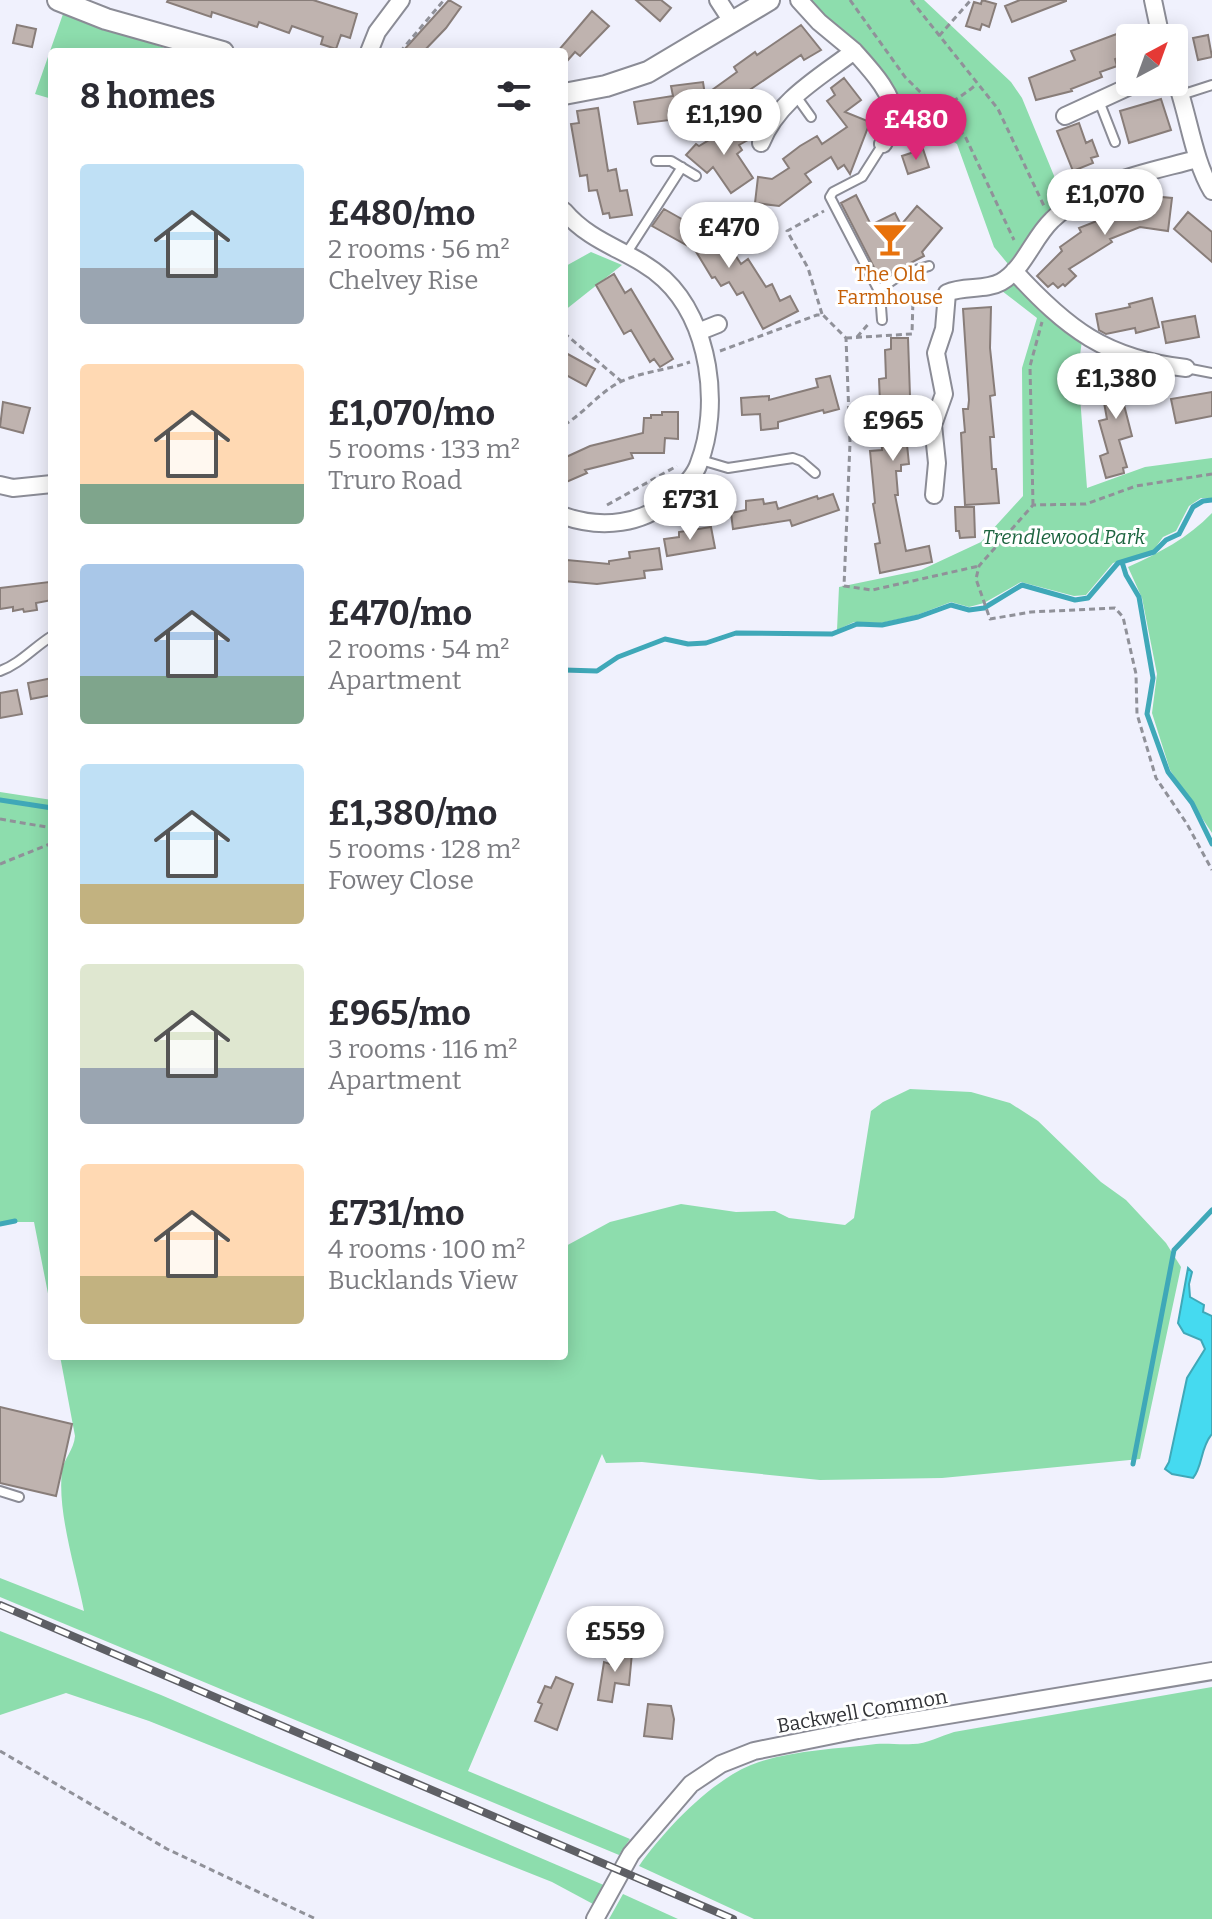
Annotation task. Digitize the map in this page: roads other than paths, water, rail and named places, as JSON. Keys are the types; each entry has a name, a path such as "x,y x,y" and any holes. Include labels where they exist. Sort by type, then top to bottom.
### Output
{"street":[{"path":"58,0 97,7 173,40 206,48"},
{"path":"371,48 377,32 401,0"},
{"path":"718,0 733,23"},
{"path":"568,93 606,86 648,72 769,0"},
{"path":"799,0 819,22 854,51 884,89 896,120 883,144"},
{"path":"1153,0 1158,24"},
{"path":"761,143 778,111 854,51"},
{"path":"1065,116 1116,92"},
{"path":"1181,96 1197,159 1212,191"},
{"path":"896,120 924,130"},
{"path":"934,495 937,463 933,430 944,394 936,353 951,293 995,284 1018,265 1051,220 1074,201 1097,188 1197,159"},
{"path":"568,215 589,235 646,266 672,286 698,332 709,375 708,416 701,456 692,475 670,500 645,515 604,524 568,517"},
{"path":"1018,265 1052,310 1087,338 1123,355 1163,366 1186,368"},
{"path":"698,332 718,324"},
{"path":"1159,384 1163,366"},
{"path":"0,485 13,488 48,484"},
{"name":"Backwell Common","path":"595,1919 631,1854 691,1784 721,1764 754,1751 858,1730 1212,1671"}],"lane":[{"path":"1188,93 1212,85"},
{"path":"796,95 811,117"},
{"path":"1099,100 1115,142"},
{"path":"882,320 882,299 831,194 862,177 883,144"},
{"path":"656,161 671,161 696,176"},
{"path":"625,254 682,167"},
{"path":"878,290 902,274 929,266"},
{"path":"1186,368 1212,373"},
{"path":"701,456 728,468 793,458 815,473"},
{"path":"0,671 20,661 48,638"},
{"path":"0,1491 19,1497"}],"water":[{"path":"1188,1268 1192,1272 1190,1297 1204,1305 1203,1312 1212,1316 1212,1434 1193,1478 1172,1474 1165,1469 1187,1378 1205,1349 1201,1340 1184,1333 1178,1323"}],"waterway":[{"path":"568,670 597,671 618,657 665,639 688,644 706,643 736,633 832,634 857,624 882,625 918,617 951,605 969,610 984,608 1022,585 1075,600 1088,598 1118,563 1154,552 1166,540 1179,534 1193,507 1212,500"},
{"path":"1122,562 1139,597 1153,678 1147,714 1168,772 1192,803 1212,844"},
{"path":"0,800 48,807"},
{"path":"1133,1464 1174,1250 1212,1210"},
{"path":"0,1224 15,1221"}],"railway":[{"path":"0,1605 733,1919"}],"place":[{"name":"The Old Farmhouse","path":"890,239"}],"park label":[{"name":"Trendlewood Park","path":"1064,537"}]}
